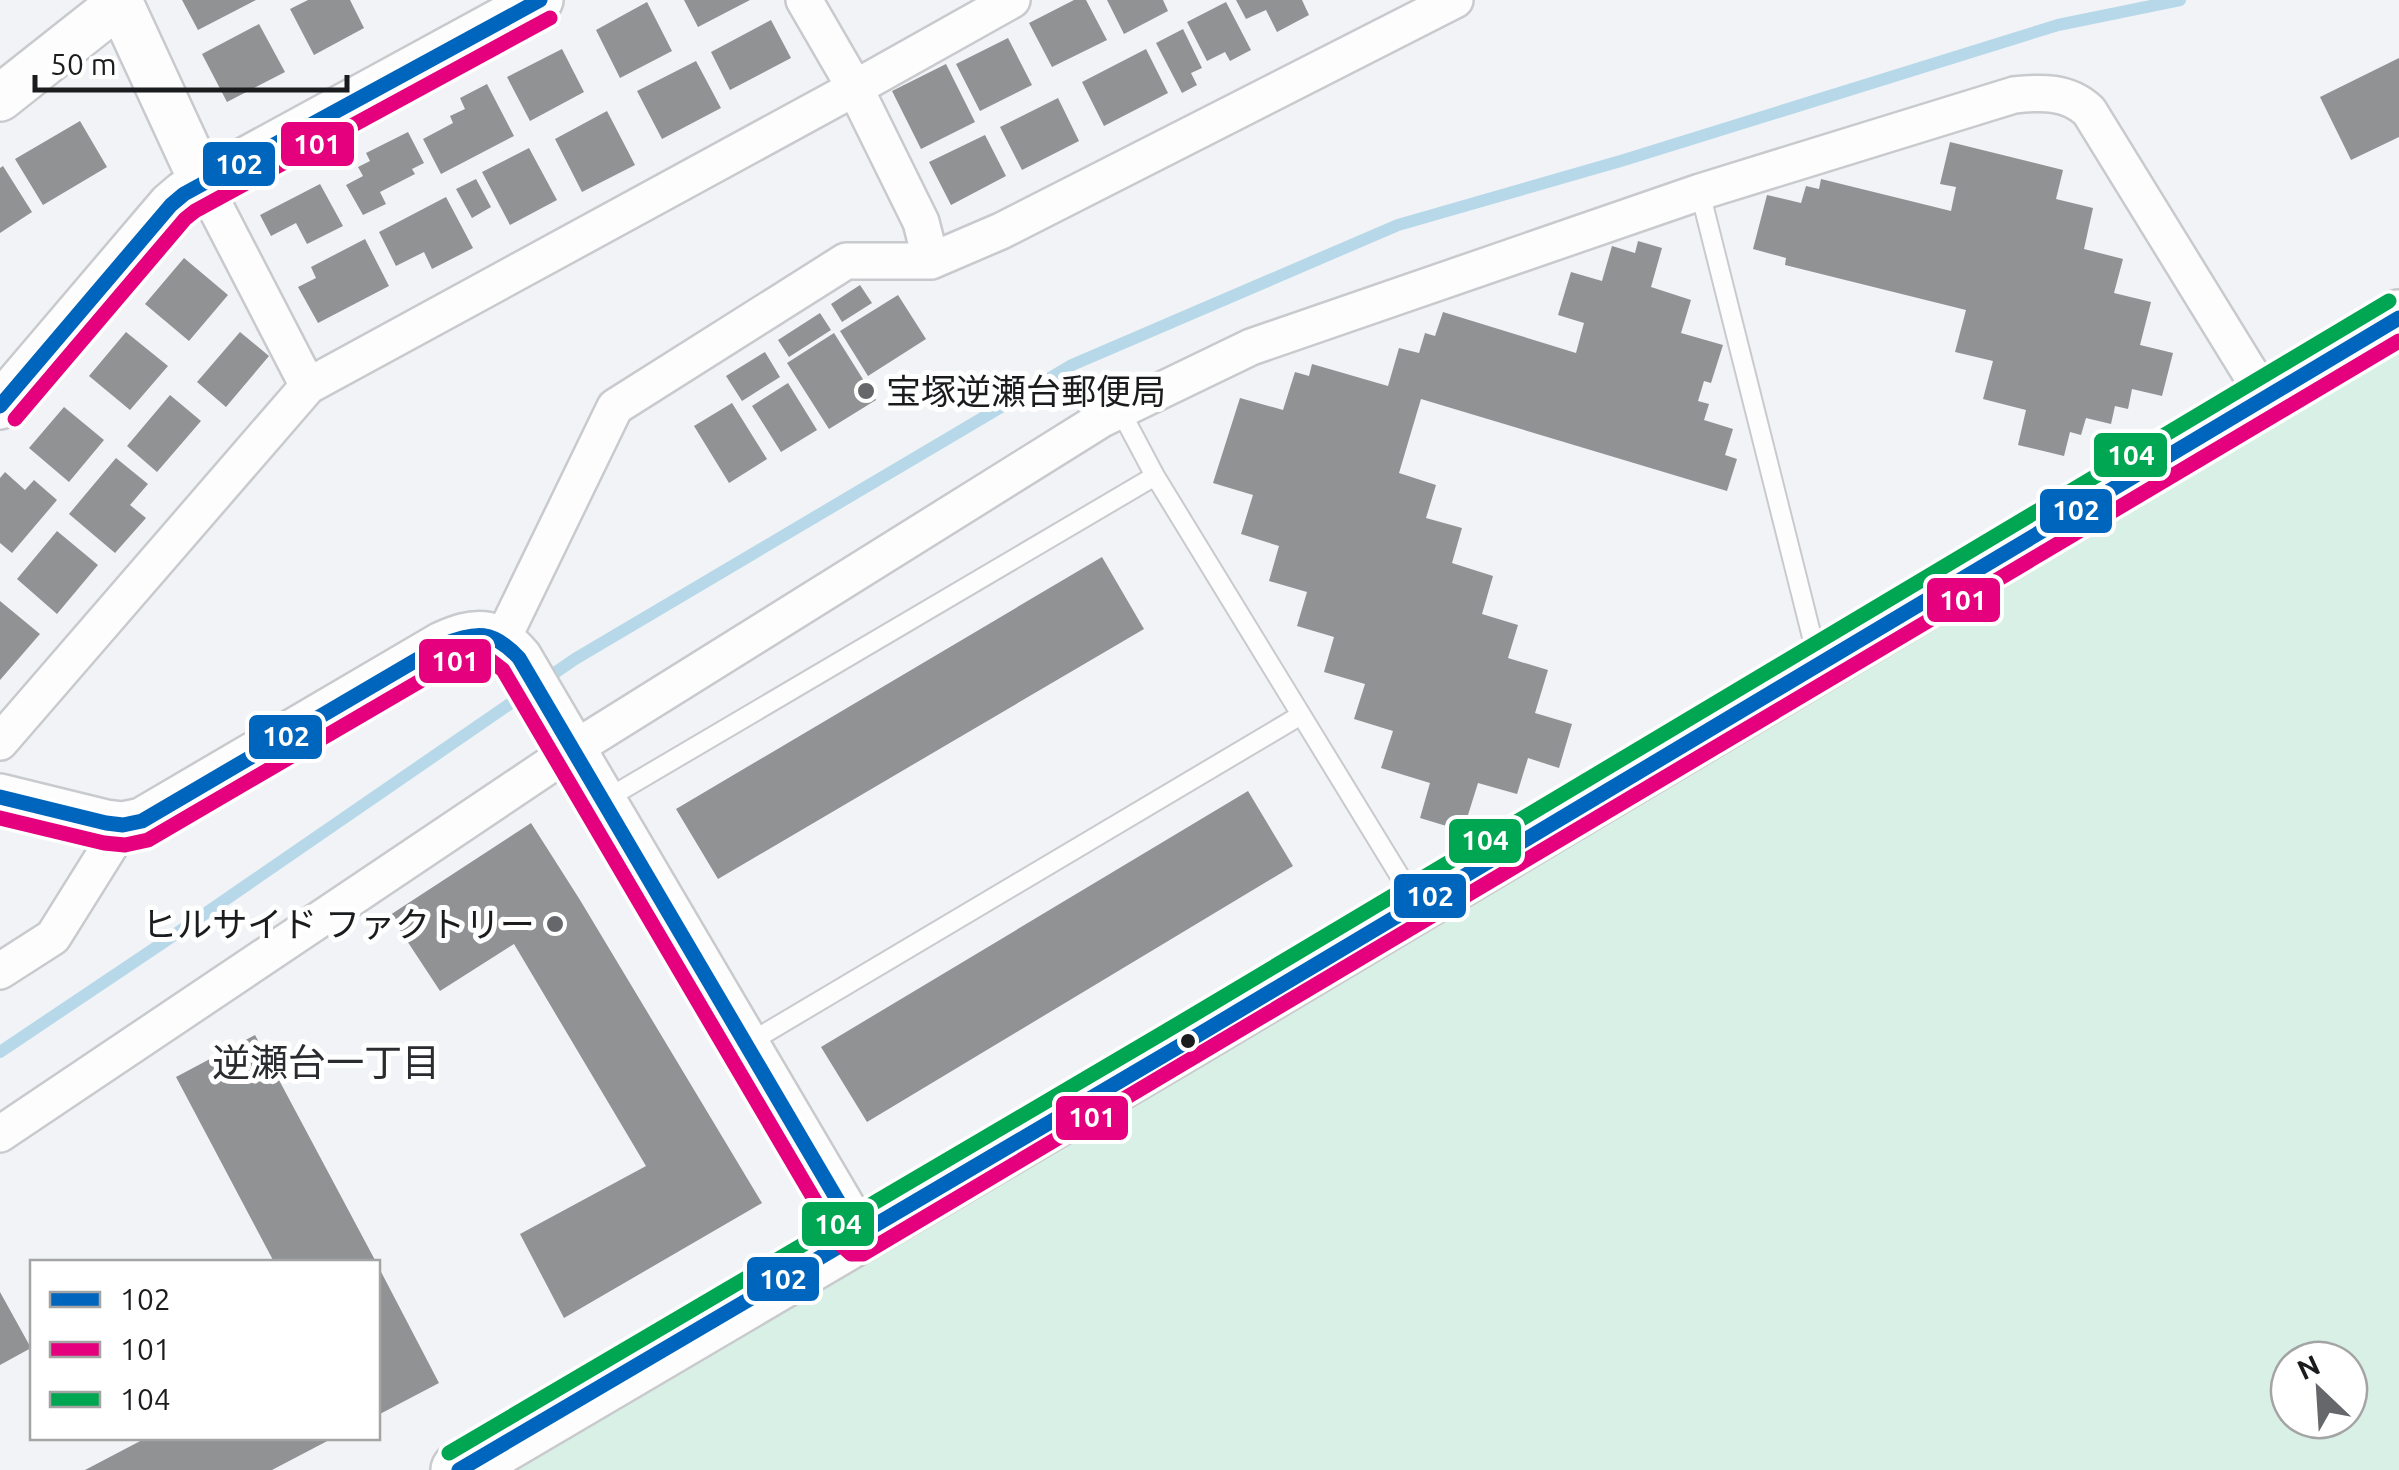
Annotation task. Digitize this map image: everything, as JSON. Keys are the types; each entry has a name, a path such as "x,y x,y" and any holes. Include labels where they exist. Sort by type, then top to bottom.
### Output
{"main road":[{"path":"459,1470 2399,318"}],"street":[{"path":"0,406 170,205 202,183 540,0"},
{"path":"804,0 856,88 921,222 931,262"},
{"path":"0,742 308,386 1012,0"},
{"path":"510,649 615,407 846,260 931,262 1002,231 1455,0"},
{"path":"0,98 121,1 202,183 308,386"},
{"path":"0,1134 571,747 1102,418 1251,347 1700,192 2014,95 2064,96 2089,111 2265,397"},
{"path":"0,797 92,820 123,824 142,821 442,644 474,634 491,635 510,649 571,747 858,1235"},
{"path":"0,970 53,937 123,824"}],"lane":[{"path":"1700,192 1819,664"},
{"path":"1120,410 1156,476 1417,904"},
{"path":"603,801 1156,476"},
{"path":"746,1044 1301,714"}],"green space":[{"path":"2399,345 2399,1470 509,1470 580,1432"}],"building":[{"path":"182,0 256,0 198,30"},
{"path":"308,0 350,0 364,28 314,55 290,9"},
{"path":"684,0 750,0 698,27"},
{"path":"1074,0 1086,0 1107,40 1052,67 1029,23"},
{"path":"1107,0 1163,0 1168,11 1124,34"},
{"path":"1236,0 1302,0 1309,15 1277,32 1266,10 1246,19"},
{"path":"647,2 672,51 620,78 596,30"},
{"path":"1226,2 1251,50 1230,61 1225,52 1207,61 1187,22"},
{"path":"771,20 791,58 730,90 711,52"},
{"path":"259,24 285,72 227,102 202,54"},
{"path":"1183,29 1202,68 1191,73 1197,85 1182,93 1156,43"},
{"path":"1008,38 1032,85 980,111 956,64"},
{"path":"562,49 584,92 530,121 507,77"},
{"path":"1146,49 1168,93 1104,126 1082,82"},
{"path":"2399,58 2399,137 2351,160 2320,97"},
{"path":"696,61 721,108 662,139 637,91"},
{"path":"946,64 975,122 921,149 892,91"},
{"path":"487,84 514,136 441,174 423,139 453,123 450,116 465,109 460,98"},
{"path":"1058,98 1079,141 1022,170 1000,127"},
{"path":"607,111 635,165 582,192 555,139"},
{"path":"80,121 107,167 43,205 15,159"},
{"path":"408,132 424,163 412,169 415,174 380,192 386,204 363,215 346,185 363,176 358,167 370,161 366,153"},
{"path":"985,135 1006,176 951,205 929,162"},
{"path":"1950,142 2063,170 2056,199 2093,208 2084,249 2123,259 2114,293 2151,302 2140,345 2173,353 2162,396 2132,389 2128,409 2115,406 2111,424 2086,418 2081,435 2070,432 2064,456 2018,445 2026,410 1983,399 1993,361 1955,352 1966,310 1785,265 1786,258 1753,249 1767,195 1801,203 1806,186 1819,189 1821,179 1951,211 1956,187 1940,184"},
{"path":"529,148 557,200 510,225 482,172"},
{"path":"3,166 32,212 0,233 0,168"},
{"path":"476,179 491,207 472,218 456,189"},
{"path":"320,184 343,226 307,244 296,223 271,236 260,215"},
{"path":"446,197 473,248 432,269 424,252 396,266 379,232"},
{"path":"365,239 389,286 318,323 298,287 316,278 311,267"},
{"path":"1638,241 1662,248 1651,287 1691,300 1681,333 1723,345 1711,383 1704,381 1698,401 1709,404 1704,420 1733,429 1725,455 1737,459 1727,491 1421,399 1399,473 1436,485 1426,518 1462,528 1452,563 1493,576 1482,614 1518,625 1508,658 1548,670 1535,713 1572,724 1559,768 1528,758 1517,794 1478,783 1463,831 1420,818 1430,783 1381,768 1393,731 1354,719 1365,684 1324,672 1334,637 1297,626 1307,592 1269,581 1279,546 1241,534 1253,495 1213,483 1240,398 1283,410 1295,372 1309,376 1312,364 1388,386 1399,348 1419,353 1425,333 1435,336 1443,312 1576,353 1584,323 1558,315 1571,272 1602,281 1612,246 1635,253"},
{"path":"184,258 228,295 189,341 145,304"},
{"path":"860,285 872,303 842,322 831,304"},
{"path":"898,295 926,339 868,376 840,331"},
{"path":"820,313 831,330 789,357 778,340"},
{"path":"126,332 168,366 130,410 89,376"},
{"path":"240,332 269,356 226,407 197,382"},
{"path":"834,333 876,400 829,429 787,363"},
{"path":"765,352 780,377 742,401 726,376"},
{"path":"788,383 817,430 781,452 752,406"},
{"path":"170,395 201,421 157,472 127,446"},
{"path":"732,403 767,459 729,483 694,426"},
{"path":"64,407 104,440 69,482 29,448"},
{"path":"116,458 148,484 130,505 146,518 115,553 69,514"},
{"path":"5,472 25,490 34,480 57,500 12,553 0,543 0,478"},
{"path":"57,531 98,565 57,614 17,579"},
{"path":"1102,557 1144,629 718,879 676,809"},
{"path":"0,601 40,634 0,680"},
{"path":"1248,791 1293,866 867,1122 821,1047"},
{"path":"531,823 762,1203 564,1318 520,1234 646,1166 514,944 440,991 390,915"},
{"path":"255,1035 375,1260 273,1260 176,1077"},
{"path":"380,1270 439,1383 380,1414"},
{"path":"0,1292 30,1349 0,1365"},
{"path":"142,1440 329,1440 272,1470 85,1470"}],"waterway":[{"path":"0,1052 575,659 1072,365 1398,225 1624,160 2058,25 2180,0"}],"transit line":[{"name":"102","path":"0,406 184,194 540,0"},
{"name":"101","path":"15,419 195,211 550,18"},
{"name":"104","path":"449,1453 1178,1024 2389,301"},
{"name":"102","path":"459,1470 1188,1041 2399,318"},
{"name":"101","path":"0,818 104,843 125,845 148,840 451,663 469,656 485,656 503,670 841,1245 851,1254 863,1254 2399,341"},
{"name":"102","path":"0,797 106,823 142,821 442,645 474,636 501,642 519,658 858,1235"}],"place":[{"name":"宝塚逆瀬台郵便局","path":"866,391"},
{"name":"ヒルサイド ファクトリー","path":"555,924"}],"district":[{"name":"逆瀬台一丁目","path":"326,1062"}]}
